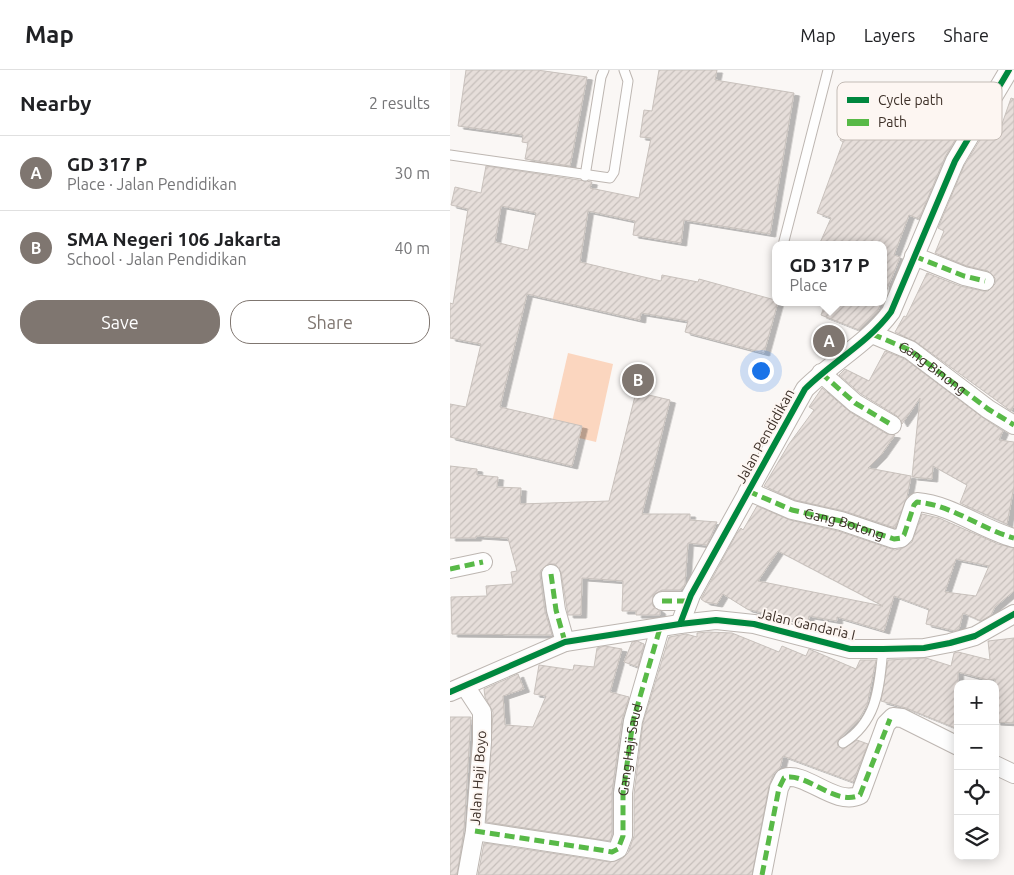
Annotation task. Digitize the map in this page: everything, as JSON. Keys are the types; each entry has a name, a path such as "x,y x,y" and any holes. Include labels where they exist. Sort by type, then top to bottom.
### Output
{"street":[{"name":"Jalan Pendidikan","path":"1002,82 1009,70"},
{"name":"Jalan Pendidikan","path":"680,624 688,601 805,389 821,373 879,328 891,312 955,161 967,140"},
{"path":"914,256 964,276 985,281"},
{"name":"Gang Binong","path":"872,334 910,350 988,409 1014,425"},
{"path":"821,373 856,403 892,425"},
{"name":"Gang Botong","path":"748,490 792,510 841,521 894,539 903,537 914,505 922,503 964,516 984,528 1014,538"},
{"path":"450,569 484,562"},
{"path":"551,574 556,610 565,642"},
{"path":"662,601 688,601"},
{"name":"Jalan Gandaria I","path":"457,689 565,642 680,624 716,620 754,624 850,649 924,648 975,636 1014,614"},
{"name":"Gang Haji Saud","path":"475,831 612,852 621,845 623,836 623,793 633,721 660,628"},
{"name":"Jalan Haji Boyo","path":"457,689 482,712 482,742 475,831 467,875"},
{"path":"762,875 782,781 789,776 844,797 860,795 890,719 902,718 954,744"},
{"path":"999,767 1014,774"}],"lane":[{"path":"585,176 601,77 604,70"},
{"path":"450,154 606,179 613,176 628,81 624,70"},
{"path":"784,241 828,70"},
{"path":"844,743 859,733 867,722 877,691 883,649"}],"shaded area":[{"path":"568,353 613,364 596,442 550,431"}],"building":[{"path":"466,70 537,70 587,77 570,166 525,159 528,143 522,142 523,135 458,126"},
{"path":"659,70 717,70 715,80 794,93 770,234 684,220 681,243 633,235 635,221 588,211 580,262 661,281 662,275 698,282 699,279 772,299 772,306 777,306 764,353 685,332 688,321 641,313 640,320 527,294 500,407 582,426 572,466 450,437 450,404 466,407 481,344 450,338 450,303 453,304 468,209 451,205 455,187 481,193 486,166 592,182 590,188 639,198 651,138 640,137 644,110 652,111","holes":["501,206 536,213 528,250 495,242"]},
{"path":"1011,98 1014,99 1014,405 1011,411 916,342 895,332 904,316 906,317 927,273 960,286 983,291 988,291 995,284 995,278 988,271 967,266 935,253 944,231 938,228 964,166 980,140 1002,140 1002,124"},
{"path":"840,140 955,140 945,157 919,219 909,215 894,255 900,257 887,290 887,241 821,241 831,218 817,213 843,142"},
{"path":"824,306 880,306 878,311 859,330 821,315"},
{"path":"885,351 905,359 1003,431 999,440 1014,442 1014,486 1007,524 960,503 967,485 933,466 932,479 912,477 920,398 902,424 897,416 861,394 839,375 845,369 869,381"},
{"path":"822,388 850,412 887,434 895,435 881,455 868,468 911,476 907,497 895,528 844,511 795,500 764,486 789,444 814,410 809,407"},
{"path":"636,392 670,400 642,514 690,514 690,520 717,522 707,545 688,543 685,584 681,590 662,590 653,595 653,606 660,611 660,615 636,615 636,611 622,611 623,581 582,578 581,615 568,615 561,572 555,564 549,564 541,570 540,575 545,611 552,635 452,634 451,597 487,596 486,586 513,584 511,572 517,571 508,538 476,536 476,538 450,538 450,466 477,469 477,475 498,477 497,487 521,488 520,504 609,501"},
{"path":"757,506 790,520 838,531 895,550 903,548 912,542 922,514 939,518 998,544 1014,548 1014,591 995,607 991,615 981,621 963,613 959,629 955,631 926,624 929,609 894,596 884,631 837,617 837,621 809,616 808,623 774,616 747,609 723,594 717,604 705,602 701,599 737,533 741,528 743,530","holes":["778,551 883,606 758,581","956,559 989,566 976,596 945,592"]},
{"path":"697,633 732,633 779,652 782,646 806,656 809,649 856,669 860,660 876,660 867,705 858,721 837,741 838,746 843,749 857,740 868,744 853,782 783,756 780,768 774,773 769,786 752,875 478,875 484,843 610,862 623,858 628,853 634,836 634,794 643,723 669,637 686,634 697,637"},
{"path":"1014,638 1014,723 999,722 999,680 988,680 958,672 958,680 954,680 954,727 906,708 881,701 888,660 926,658 951,666 954,653 958,652 990,660 988,641"},
{"path":"637,641 644,644 638,667 624,662 632,642"},
{"path":"605,646 622,649 610,692 629,697 622,720 612,792 612,834 610,841 486,822 493,712 485,697 484,689 518,674 524,689 503,696 505,725 533,727 546,696 534,694 539,665 573,670 574,665 594,667 597,648"},
{"path":"450,717 471,717 464,830 457,875 450,875"}],"marked path":[{"path":"914,256 964,276 985,281"},
{"path":"872,334 910,350 988,409 1014,425"},
{"path":"821,373 855,403 892,425"},
{"path":"748,491 792,510 841,521 894,539 901,538 904,535 914,505 917,502 954,512 1014,538"},
{"path":"450,569 483,562"},
{"path":"551,574 556,610 565,642"},
{"path":"662,601 688,601"},
{"path":"475,831 612,852 618,849 623,836 623,793 633,721 660,628"},
{"path":"762,875 779,788 784,778 802,779 841,796 860,795 890,719"}],"cycle path":[{"path":"1002,82 1009,70"},
{"path":"680,624 691,595 805,389 861,343 891,312 955,161 967,140"},
{"path":"450,692 565,642 680,624 716,620 754,624 850,649 924,648 975,636 1014,614"}],"place":[{"name":"GD 317 P","path":"829,341"},
{"name":"SMA Negeri 106 Jakarta","path":"638,380"}]}
